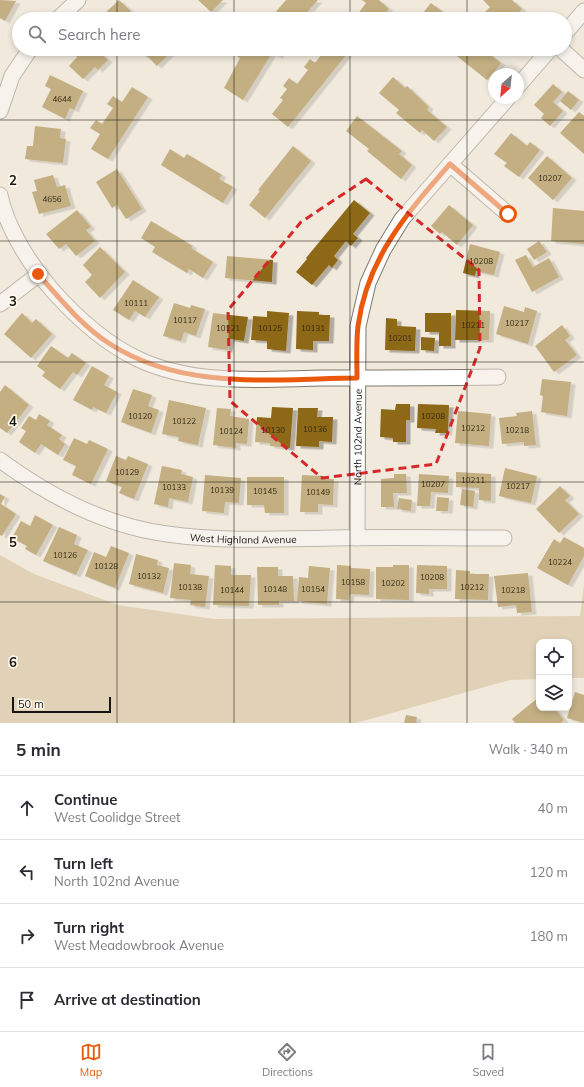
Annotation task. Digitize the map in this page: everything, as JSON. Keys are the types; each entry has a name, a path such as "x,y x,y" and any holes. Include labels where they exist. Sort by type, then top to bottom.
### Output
{"street":[{"path":"65,12 78,0"},
{"path":"572,25 584,11"},
{"path":"0,110 6,73 23,56"},
{"path":"524,79 544,56"},
{"path":"569,56 584,70"},
{"name":"North 102nd Avenue","path":"357,538 358,326 368,283 375,266 402,219 503,104"},
{"path":"450,164 508,214"},
{"path":"0,195 10,222 38,274 88,327 110,344 139,360 184,374 235,379 498,377"},
{"path":"0,304 38,274"},
{"name":"West Highland Avenue","path":"0,460 43,489 77,507 109,519 166,534 225,539 504,538"}],"highlighted area":[{"path":"366,179 479,270 480,348 436,464 322,478 230,401 228,310 301,222"}],"shaded area":[{"path":"0,555 34,574 118,605 214,619 580,616 584,585 584,678 572,678 572,639 536,639 536,679 510,680 356,723 0,723"}],"building":[{"path":"0,0 16,1 5,21 0,18"},
{"path":"119,0 132,12 106,12"},
{"path":"198,0 223,0 211,12"},
{"path":"286,0 318,0 307,12 276,12"},
{"path":"362,0 379,0 389,9 387,12 359,12 366,3"},
{"path":"483,0 512,0 522,9 519,12 485,12 490,7"},
{"path":"431,3 443,12 424,12"},
{"path":"76,56 104,56 108,60 98,70 95,67 83,79 69,66 77,57"},
{"path":"147,56 167,56 157,66"},
{"path":"237,56 270,56 243,100 224,88 240,58"},
{"path":"320,56 345,56 288,127 272,114 283,100 280,98 287,89 283,86 289,78 297,84 308,70 304,67 310,59 315,63"},
{"path":"457,56 492,56 501,63 497,68 488,68 487,80"},
{"path":"50,75 83,91 74,110 70,108 65,119 42,107 51,89 45,86"},
{"path":"393,77 405,88 407,86 429,107 427,110 447,127 434,141 422,130 420,133 396,113 399,110 379,93"},
{"path":"553,84 562,92 553,102 563,111 550,126 541,118 544,114 534,105"},
{"path":"132,87 148,97 108,159 91,149 100,134 90,128 96,120 102,124 113,108 107,104 113,96 122,102"},
{"path":"568,91 579,100 571,110 560,101"},
{"path":"579,112 584,116 584,154 560,133"},
{"path":"357,116 402,151 399,154 412,165 401,179 367,151 369,149 346,131"},
{"path":"35,126 61,129 60,138 66,139 63,163 25,159 27,146 33,146"},
{"path":"511,133 527,146 530,142 540,150 519,177 504,166 507,163 494,154"},
{"path":"293,146 311,161 265,218 249,205 260,191 258,190"},
{"path":"170,149 184,158 187,154 222,175 219,179 233,187 223,203 161,165"},
{"path":"547,156 572,178 553,200 528,178"},
{"path":"117,169 142,209 126,219 117,205 112,208 96,182"},
{"path":"53,175 57,187 65,185 71,206 39,214 32,192 37,191 34,180"},
{"path":"354,200 370,213 353,234 358,238 351,246 346,241 334,256 338,260 332,268 329,265 312,285 296,272"},
{"path":"449,205 473,225 457,245 442,232 440,234 431,226"},
{"path":"553,208 584,211 584,244 551,241"},
{"path":"77,210 91,227 86,230 95,241 76,256 66,244 59,249 46,234"},
{"path":"151,221 193,246 191,248 213,262 203,278 189,269 187,273 152,252 155,247 141,238"},
{"path":"539,241 547,252 534,260 527,249"},
{"path":"470,244 500,252 494,275 476,271 475,276 463,273"},
{"path":"100,247 125,272 100,298 85,282 92,275 83,265"},
{"path":"526,255 533,267 549,258 559,277 532,292 515,260"},
{"path":"227,256 273,260 272,282 225,278"},
{"path":"133,280 159,297 145,317 135,311 129,320 113,310"},
{"path":"174,303 190,308 191,305 205,309 196,336 184,332 181,341 163,336"},
{"path":"504,306 524,312 525,307 537,311 528,344 496,334"},
{"path":"456,310 490,311 489,340 455,340"},
{"path":"267,311 289,313 286,351 267,349 267,341 251,340 253,316 267,317"},
{"path":"297,311 319,312 319,315 330,315 329,341 313,341 313,350 296,349"},
{"path":"22,313 32,323 36,319 52,334 31,358 4,334"},
{"path":"213,313 248,317 244,341 230,339 228,350 208,347"},
{"path":"425,313 451,313 451,346 439,346 439,332 425,332"},
{"path":"386,318 397,319 397,326 416,327 415,351 385,350"},
{"path":"562,325 570,336 565,340 577,355 554,372 535,346"},
{"path":"421,337 435,338 434,351 421,350"},
{"path":"51,346 68,358 72,353 86,363 77,375 73,372 60,389 42,376 45,372 37,366"},
{"path":"92,366 109,376 104,385 117,392 106,413 93,407 92,410 73,400"},
{"path":"542,379 571,382 567,416 541,412 543,396 540,395"},
{"path":"5,385 29,405 7,433 0,428 0,392"},
{"path":"133,389 152,395 148,406 159,410 151,433 121,422"},
{"path":"169,400 206,408 198,445 178,441 179,437 162,434"},
{"path":"396,404 410,404 410,420 406,420 406,442 393,442 393,438 380,437 381,409 395,410"},
{"path":"418,404 449,405 448,433 435,433 436,429 417,428"},
{"path":"272,407 293,408 290,448 270,446 270,443 255,442 257,417 271,418"},
{"path":"217,408 231,409 230,416 249,419 247,444 236,443 236,448 213,445"},
{"path":"298,408 318,408 317,417 333,417 332,442 319,441 319,447 296,446"},
{"path":"458,411 491,414 489,446 455,443"},
{"path":"532,411 536,445 524,446 524,442 502,444 499,418 517,416 516,413"},
{"path":"39,414 50,421 47,425 62,435 59,439 65,444 58,455 41,444 35,453 19,442 26,431 21,428 29,416 36,420"},
{"path":"74,438 87,444 89,440 108,449 91,484 72,475 76,466 63,460"},
{"path":"116,456 126,460 128,456 148,464 134,499 119,493 122,487 106,481"},
{"path":"162,466 182,470 181,474 193,477 188,502 169,498 168,507 154,504"},
{"path":"505,468 537,476 531,503 499,496"},
{"path":"456,472 491,474 491,501 479,500 479,488 456,487"},
{"path":"394,474 406,474 407,493 393,493 394,507 381,507 381,479 394,478"},
{"path":"419,474 449,476 448,493 431,492 430,506 417,506"},
{"path":"205,475 241,478 239,503 225,502 224,513 202,511"},
{"path":"302,475 323,476 323,479 334,479 333,505 318,504 318,512 300,512"},
{"path":"247,477 284,477 284,513 265,513 264,505 247,505"},
{"path":"560,486 570,496 565,500 579,514 559,533 536,509"},
{"path":"462,489 475,491 473,507 460,505"},
{"path":"0,494 5,497 1,504 16,514 2,536 0,535"},
{"path":"437,497 449,498 448,511 436,511"},
{"path":"399,498 412,500 411,511 397,509"},
{"path":"35,515 53,525 36,555 25,549 27,546 12,538 21,521 30,526"},
{"path":"59,527 77,535 74,544 88,550 76,575 43,561"},
{"path":"564,537 584,548 584,556 568,585 537,568 554,539 560,543"},
{"path":"111,546 129,553 115,588 85,576 94,552 106,557"},
{"path":"136,554 158,560 157,565 169,568 163,593 129,584"},
{"path":"174,563 191,565 190,574 209,576 205,607 190,605 191,600 170,598"},
{"path":"215,565 231,566 231,575 251,575 249,606 213,605"},
{"path":"337,565 351,566 351,568 370,569 369,595 350,594 349,600 336,599"},
{"path":"393,565 409,565 409,600 376,599 376,567 393,567"},
{"path":"417,565 447,566 447,589 429,589 429,594 416,593"},
{"path":"309,566 330,568 327,604 297,601 299,577 308,578"},
{"path":"257,567 278,567 278,576 293,576 294,601 279,601 279,605 258,605"},
{"path":"456,570 470,571 470,574 489,574 488,600 455,599"},
{"path":"528,573 532,612 517,613 516,605 498,607 494,576"},
{"path":"575,692 584,695 584,723 567,718 569,711 572,711 572,702"},
{"path":"536,699 536,711 556,711 564,720 561,723 515,723 512,719"},
{"path":"406,715 417,717 416,722 420,723 404,723"}],"route":[{"path":"38,274 62,302 88,327 110,344 139,360 165,369 184,374 235,379 357,378 358,326 368,283 375,266 402,219 450,164 508,214"}]}
